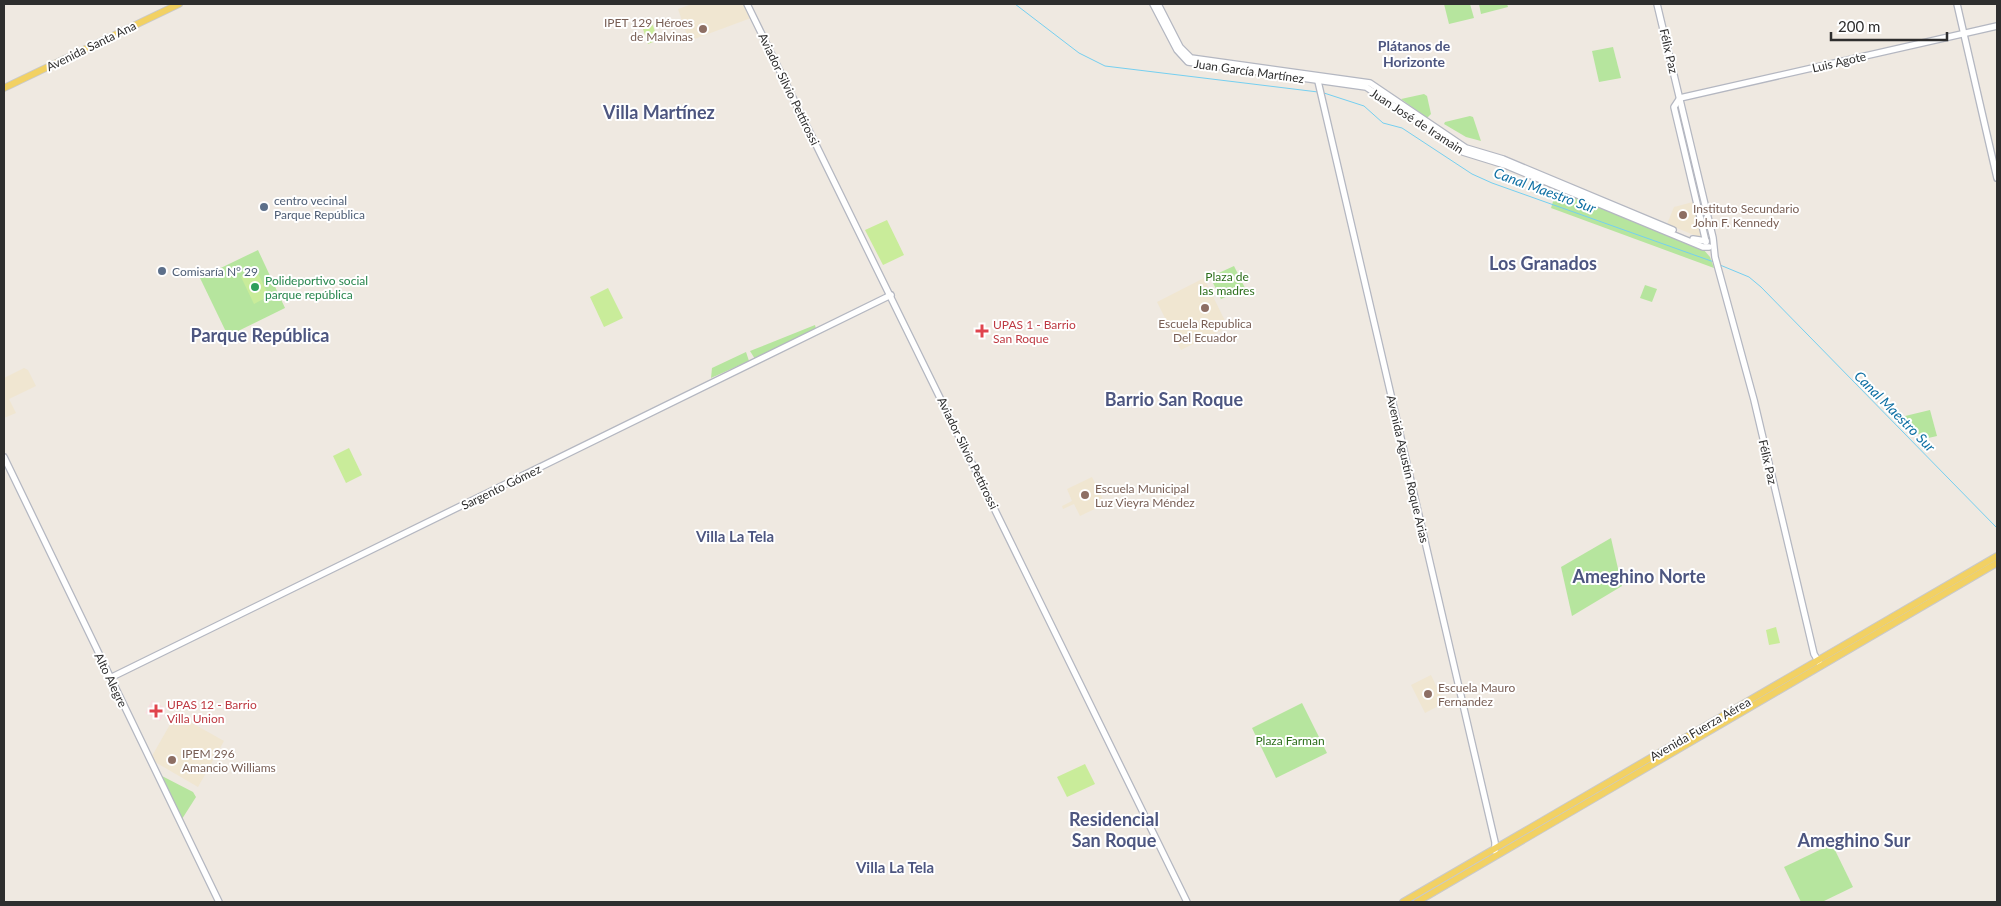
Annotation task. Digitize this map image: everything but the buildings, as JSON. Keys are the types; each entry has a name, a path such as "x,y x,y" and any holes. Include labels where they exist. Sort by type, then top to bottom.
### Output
{"main road":[{"name":"Avenida Santa Ana","path":"4,88 179,4"},
{"name":"Aviador Silvio Pettirossi","path":"747,4 1188,902"},
{"name":"Juan García Martínez","path":"1153,4 1177,50 1188,62 1318,79"},
{"name":"Juan García Martínez","path":"1158,4 1180,47 1191,58 1318,79"},
{"name":"Félix Paz","path":"1657,4 1713,238 1715,257 1754,400 1800,599 1819,663"},
{"path":"1957,4 1997,178"},
{"name":"Luis Agote","path":"1680,98 1997,26"},
{"name":"Avenida Agustín Roque Arias","path":"1318,79 1496,848"},
{"name":"Juan José de Iramain","path":"1318,79 1370,84 1466,148 1503,159 1697,241 1706,241"},
{"name":"Juan José de Iramain","path":"1318,79 1366,87 1463,152 1505,165 1704,247 1709,247"},
{"name":"Félix Paz","path":"1680,98 1674,107 1706,241 1715,257"},
{"name":"Sargento Gómez","path":"110,678 891,296"},
{"name":"Alto Alegre","path":"4,457 219,902"},
{"name":"Avenida Fuerza Aérea","path":"1417,902 1997,556"},
{"name":"Avenida Fuerza Aérea","path":"1404,902 1819,663 1997,563"},
{"path":"1493,857 1496,848"}],"shaded area":[{"name":"IPET 129 Héroes de Malvinas","path":"692,4 744,4 751,18 689,41 678,9"},
{"name":"Instituto Secundario John F. Kennedy","path":"1693,202 1701,238 1667,224 1674,207"},
{"path":"1204,278 1228,327 1181,350 1157,302"},
{"path":"24,368 28,370 36,386 9,399 16,413 4,418 4,378"},
{"name":"Escuela Municipal Luz Vieyra Méndez","path":"1092,477 1105,504 1080,516 1074,504 1063,509 1062,506 1072,501 1067,489"},
{"name":"Escuela Mauro Fernandez","path":"1431,675 1444,703 1425,713 1411,685"},
{"name":"UPAS 12 - Barrio Villa Union","path":"152,700 167,709 160,721 145,713"},
{"path":"176,714 224,741 198,787 155,762 152,756"}],"green space":[{"path":"1444,4 1470,4 1474,18 1449,24"},
{"path":"1479,4 1507,4 1508,7 1481,14"},
{"path":"652,23 658,40 648,44 642,26"},
{"path":"1613,47 1621,78 1599,82 1592,51"},
{"path":"1424,94 1427,96 1431,114 1427,118 1401,99"},
{"path":"1470,116 1473,117 1481,141 1466,137 1444,124 1445,122"},
{"path":"1557,189 1703,249 1710,257 1714,268 1551,208"},
{"path":"887,220 904,255 883,265 865,230"},
{"path":"258,250 285,308 228,336 200,278"},
{"name":"Plaza de las madres","path":"1234,266 1245,288 1221,299 1210,277"},
{"name":"Polideportivo social parque república","path":"256,269 269,296 254,304 241,277"},
{"path":"1645,285 1657,289 1652,302 1640,298"},
{"path":"608,288 623,318 604,327 590,297"},
{"path":"815,325 816,329 755,359 750,351"},
{"path":"746,352 749,361 711,378 712,368"},
{"path":"1930,410 1937,436 1924,439 1901,417"},
{"path":"349,448 362,475 346,483 333,456"},
{"path":"1611,538 1622,586 1572,616 1561,567"},
{"path":"1776,627 1780,643 1769,645 1766,630"},
{"name":"Plaza Farman","path":"1302,703 1327,753 1276,778 1252,728"},
{"path":"1085,764 1095,784 1067,797 1057,777"},
{"path":"162,776 193,792 196,797 182,819 180,819 160,778"},
{"path":"1832,844 1853,887 1822,902 1801,902 1784,867"}],"waterway":[{"name":"Canal Maestro Sur","path":"1015,4 1079,53 1105,66 1318,92"},
{"name":"Canal Maestro Sur","path":"1324,93 1364,106 1383,123 1402,128 1472,174 1492,183 1714,262"},
{"name":"Canal Maestro Sur","path":"1720,265 1749,277 1761,287 1997,528"}],"place":[{"name":"IPET 129 Héroes de Malvinas","path":"703,29"},
{"name":"centro vecinal Parque República","path":"264,207"},
{"name":"Instituto Secundario John F. Kennedy","path":"1683,215"},
{"name":"Comisaría N° 29","path":"162,271"},
{"name":"Polideportivo social parque república","path":"255,287"},
{"name":"Escuela Republica Del Ecuador","path":"1205,308"},
{"name":"UPAS 1 - Barrio San Roque","path":"982,331"},
{"name":"Escuela Municipal Luz Vieyra Méndez","path":"1085,495"},
{"name":"Escuela Mauro Fernandez","path":"1428,694"},
{"name":"UPAS 12 - Barrio Villa Union","path":"156,711"},
{"name":"IPEM 296 Amancio Williams","path":"172,760"}],"district":[{"name":"Plátanos de Horizonte","path":"1414,54"},
{"name":"Villa Martínez","path":"659,112"},
{"name":"Los Granados","path":"1543,263"},
{"name":"Parque República","path":"260,335"},
{"name":"Barrio San Roque","path":"1174,399"},
{"name":"Villa La Tela","path":"735,536"},
{"name":"Ameghino Norte","path":"1639,576"},
{"name":"Residencial San Roque","path":"1114,830"},
{"name":"Ameghino Sur","path":"1854,840"},
{"name":"Villa La Tela","path":"895,867"}]}
